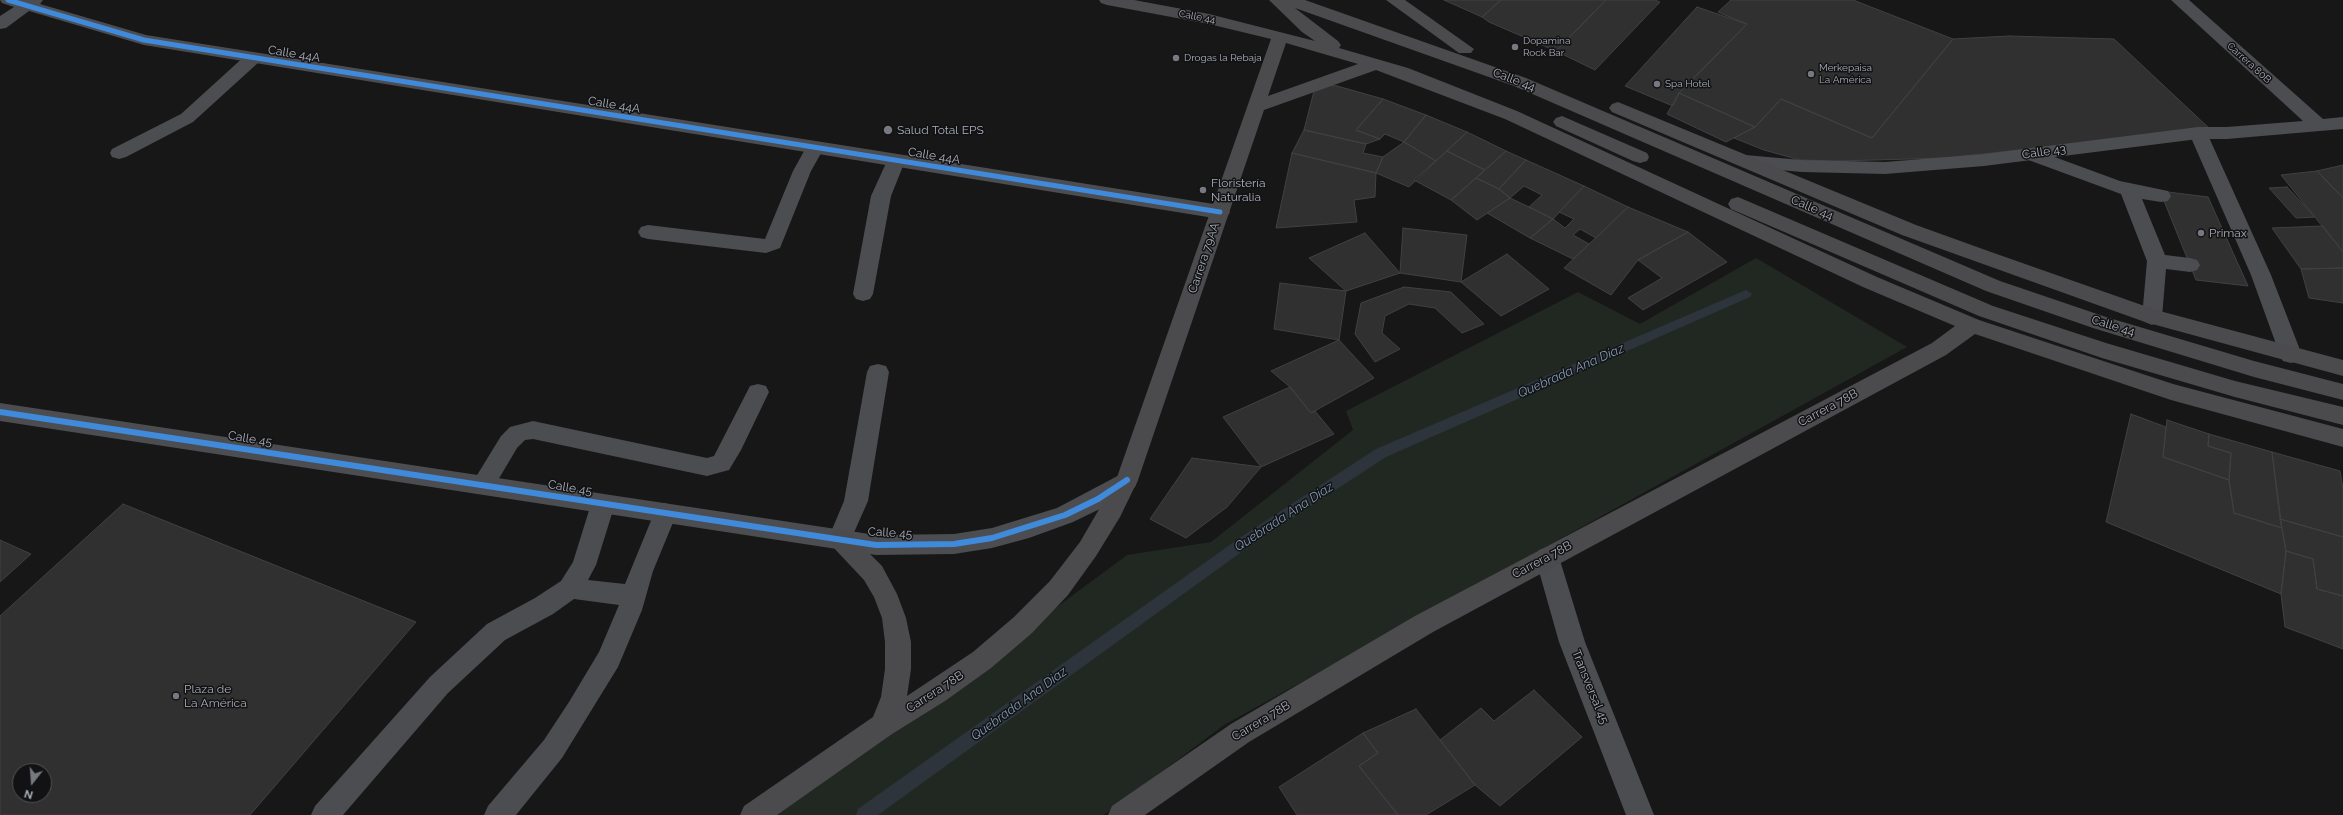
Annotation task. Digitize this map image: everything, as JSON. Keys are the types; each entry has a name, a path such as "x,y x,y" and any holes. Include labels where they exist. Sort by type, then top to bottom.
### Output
{"street":[{"name":"Calle 44A","path":"8,0 31,2 68,19 144,40 1220,212"},
{"name":"Calle 44","path":"1107,0 1209,18 1280,36 1524,106 1599,138 1728,199 1986,311 2102,350 2235,389 2343,416"},
{"path":"1272,0 1280,36"},
{"path":"1277,0 1308,28 1343,54"},
{"name":"Calle 44","path":"1289,0 1520,82 1746,170 2152,317 2343,368"},
{"name":"Calle 44","path":"1299,0 1465,49 1657,124 1746,170 1993,286 2100,323 2247,367 2343,392"},
{"path":"1394,0 1465,49"},
{"path":"1408,0 1422,20"},
{"name":"Carrera 80B","path":"2179,0 2320,126"},
{"path":"0,24 31,2"},
{"name":"Carrera 79AA","path":"1127,480 1280,36"},
{"path":"119,153 187,118 253,58"},
{"path":"1256,106 1376,64"},
{"name":"Calle 44","path":"1402,72 1518,118 1864,279 1972,325 2171,392 2343,438"},
{"name":"Calle 43","path":"1746,170 1802,166 1885,168 2030,154 2198,133 2227,133 2343,123"},
{"path":"2198,133 2220,203 2262,275 2291,355"},
{"path":"648,232 766,246 773,243 802,171 815,148"},
{"path":"2030,154 2130,192 2161,196"},
{"path":"863,294 881,196 896,161"},
{"path":"2130,192 2157,261 2152,317"},
{"path":"2157,261 2190,265"},
{"path":"2241,272 2262,275"},
{"name":"Carrera 78B","path":"1122,815 1240,733 1424,624 1939,349 1972,325"},
{"path":"878,372 856,501 840,539 873,573 885,594 894,618 898,642 898,669 894,696 883,725"},
{"path":"483,485 509,442 518,433 533,430 707,467 721,464 730,450 758,392"},
{"name":"Calle 45","path":"0,412 876,544 914,546 954,544 992,538 1029,528 1064,516 1098,499 1127,480"},
{"name":"Carrera 78B","path":"754,815 883,725 936,693 982,660 1023,624 1059,588 1088,549 1112,510 1127,480"},
{"path":"325,815 438,685 496,632 544,606 570,588 584,564 603,504"},
{"path":"498,815 553,749 578,711 608,659 630,610 641,571 665,513"},
{"name":"Transversal 45","path":"1547,557 1572,642 1640,815"},
{"path":"570,588 634,596"}],"shaded area":[{"path":"1756,258 1907,347 1224,725 1104,815 776,815 1127,555 1211,542 1353,430 1346,411 1578,292 1640,324"}],"building":[{"path":"1444,0 1501,0 1482,17"},
{"path":"1501,0 1606,0 1556,51 1489,22 1482,17"},
{"path":"1606,0 1655,0 1660,2 1595,70 1556,51"},
{"name":"Merkepaisa La América","path":"1731,0 1853,0 1953,39 1872,138 1781,99 1755,127 1679,93 1747,24 1718,12"},
{"path":"1697,7 1747,24 1679,93 1673,106 1625,86"},
{"path":"2009,36 2114,39 2210,129 1946,158 1837,161 1800,160 1764,150 1734,138 1755,127 1781,99 1872,138 1953,39"},
{"path":"1322,85 1337,86 1383,99 1356,130 1380,139 1366,144 1304,130 1314,91"},
{"path":"1679,93 1755,127 1726,142 1667,114"},
{"path":"1383,99 1426,115 1404,142 1385,134 1380,139 1356,130"},
{"path":"1426,115 1467,132 1436,161 1404,142"},
{"path":"1304,130 1366,144 1363,153 1383,157 1376,173 1292,153"},
{"path":"1467,132 1506,151 1485,170 1447,151"},
{"path":"1404,142 1436,161 1409,187 1376,173 1383,157"},
{"path":"1447,151 1485,170 1451,200 1414,180"},
{"path":"1506,151 1526,160 1499,189 1476,178"},
{"path":"1292,153 1376,173 1375,197 1354,200 1357,222 1276,228"},
{"path":"1526,160 1584,186 1553,219 1529,207 1542,195 1524,186 1510,198 1499,189"},
{"path":"2343,165 2343,198 2317,171"},
{"path":"2317,171 2343,198 2343,252 2281,175"},
{"path":"1476,178 1499,189 1510,198 1477,220 1451,200"},
{"path":"1584,186 1628,207 1596,238 1580,229 1573,235 1589,244 1573,259 1530,238 1553,219 1565,228 1574,219 1559,212"},
{"path":"2287,187 2315,217 2296,218 2269,188"},
{"name":"Primax","path":"2160,191 2208,197 2248,286 2196,280"},
{"path":"1510,198 1553,219 1530,238 1487,213"},
{"path":"1628,207 1688,232 1638,260 1611,295 1564,268"},
{"path":"2323,226 2343,252 2343,268 2301,269 2272,228"},
{"path":"1403,228 1467,235 1461,282 1400,273"},
{"path":"1688,232 1727,262 1643,310 1628,298 1662,278 1638,260"},
{"path":"1365,233 1400,273 1346,291 1309,258"},
{"path":"1507,254 1549,289 1501,316 1461,282"},
{"path":"2343,268 2343,303 2309,298 2301,269"},
{"path":"1280,283 1346,291 1339,340 1274,329"},
{"path":"1404,287 1451,292 1484,324 1462,333 1435,308 1409,304 1385,316 1382,333 1400,349 1375,362 1355,334 1361,303"},
{"path":"1339,340 1374,378 1311,413 1290,387 1271,371"},
{"path":"1290,387 1311,413 1315,411 1334,434 1261,467 1223,417"},
{"path":"2131,414 2166,427 2163,457 2229,480 2234,513 2282,528 2286,551 2281,594 2106,522"},
{"path":"2167,420 2209,434 2208,446 2231,453 2229,480 2163,457"},
{"path":"2209,434 2272,452 2282,528 2234,513 2229,480 2231,453 2208,446"},
{"path":"2272,452 2340,471 2343,489 2343,537 2280,519"},
{"path":"1192,458 1261,467 1227,507 1186,538 1150,519"},
{"name":"Plaza de La América","path":"123,504 416,622 250,815 0,815 0,616"},
{"path":"2280,519 2343,537 2343,596 2317,589 2313,559 2286,551"},
{"path":"0,540 31,554 0,582"},
{"path":"2286,551 2313,559 2317,589 2343,596 2343,649 2285,627 2281,594"},
{"path":"1534,690 1582,737 1500,806 1475,785 1440,740 1481,708 1494,721"},
{"path":"1416,709 1475,785 1426,815 1398,815 1359,766 1378,753 1363,733"},
{"path":"1363,733 1378,753 1359,766 1398,815 1297,815 1279,787"}],"waterway":[{"name":"Quebrada Ana Diaz","path":"864,815 1246,541 1381,453 1746,294"}],"cycle path":[{"path":"8,0 144,40 1220,212"},
{"path":"0,412 876,545 914,546 954,544 992,538 1029,528 1065,515 1098,499 1127,480"}],"place":[{"name":"Dopamina Rock Bar","path":"1515,47"},
{"name":"Drogas la Rebaja","path":"1176,58"},
{"name":"Merkepaisa La América","path":"1811,74"},
{"name":"Spa Hotel","path":"1657,84"},
{"name":"Salud Total EPS","path":"888,130"},
{"name":"Floristería Naturalia","path":"1203,190"},
{"name":"Primax","path":"2201,233"},
{"name":"Plaza de La América","path":"176,696"}]}
